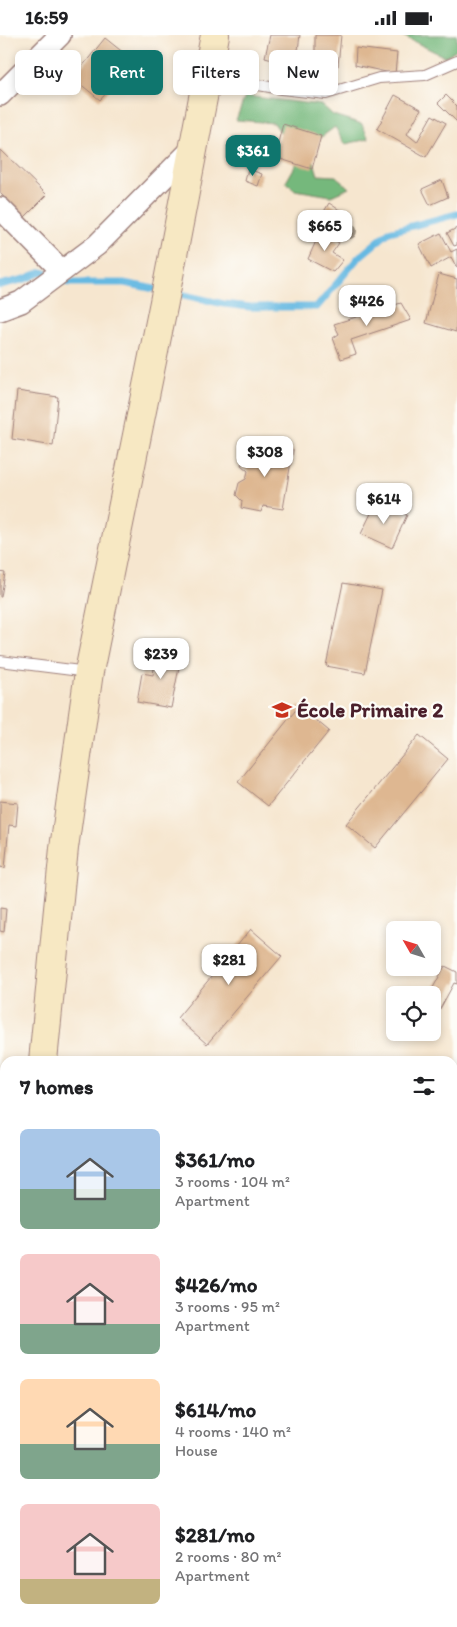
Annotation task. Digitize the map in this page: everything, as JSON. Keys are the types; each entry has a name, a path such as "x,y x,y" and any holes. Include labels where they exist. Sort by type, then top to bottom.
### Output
{"main road":[{"path":"212,50 215,35"},
{"path":"44,1056 66,839 89,672 204,95"}],"street":[{"path":"0,95 60,35"},
{"path":"0,311 21,302 96,245 195,146"},
{"path":"0,208 62,271"}],"lane":[{"path":"259,85 326,94 379,78 425,75 457,61"},
{"path":"0,661 89,672"}],"green space":[{"path":"401,35 457,35 457,49 445,57"},
{"path":"245,96 322,105 333,115 362,124 369,139 345,144 335,127 309,146 318,175 336,176 349,188 331,196 295,190 286,182 299,159 274,123 236,120"}],"building":[{"path":"270,35 300,35 298,50 269,50 269,58 265,57"},
{"path":"315,35 341,35 338,66 338,50 315,50"},
{"path":"105,38 120,50 95,50"},
{"path":"356,48 397,53 395,74 355,65"},
{"path":"91,56 91,93 81,85 81,68"},
{"path":"94,95 105,95 100,100"},
{"path":"395,95 421,109 407,134 417,142 432,115 446,123 426,157 377,129"},
{"path":"446,95 457,106 457,122 438,103"},
{"path":"283,124 321,136 312,169 274,157"},
{"path":"0,149 47,195 25,217 0,193"},
{"path":"248,169 262,174 258,186 245,181"},
{"path":"442,180 448,197 430,205 422,189"},
{"path":"329,203 347,215 338,228 321,217"},
{"path":"457,228 457,245 454,246 447,233"},
{"path":"321,230 339,243 332,253 343,260 333,272 308,259"},
{"path":"441,233 451,252 457,249 457,268 451,257 431,268 419,244"},
{"path":"439,274 457,279 456,332 426,323"},
{"path":"401,303 411,320 351,340 356,354 341,359 333,338 339,334 334,324"},
{"path":"17,391 58,397 53,446 12,439"},
{"path":"252,444 293,450 283,509 263,506 261,512 241,508 242,501 236,495 239,483 246,479 248,471 241,465 245,455 251,452"},
{"path":"377,501 407,515 392,548 361,534"},
{"path":"0,572 5,573 1,597 0,597"},
{"path":"343,583 382,590 365,673 326,666"},
{"path":"157,649 182,652 171,708 137,702 142,673 153,675"},
{"path":"299,706 329,731 268,806 238,782"},
{"path":"419,735 448,759 375,848 346,824"},
{"path":"0,801 18,803 16,826 9,825 5,868 0,867"},
{"path":"0,908 6,909 4,932 0,931"},
{"path":"251,929 282,956 207,1044 177,1018"},
{"path":"445,966 457,972 457,984 454,983 441,1007 441,986 434,986"}],"waterway":[{"path":"171,292 224,304 250,307 317,307 358,258 389,232 457,214"},
{"path":"0,285 25,279 41,272 50,274"},
{"path":"61,281 70,283 124,283 160,290"}],"place":[{"name":"École Primaire 2","path":"282,710"}]}
